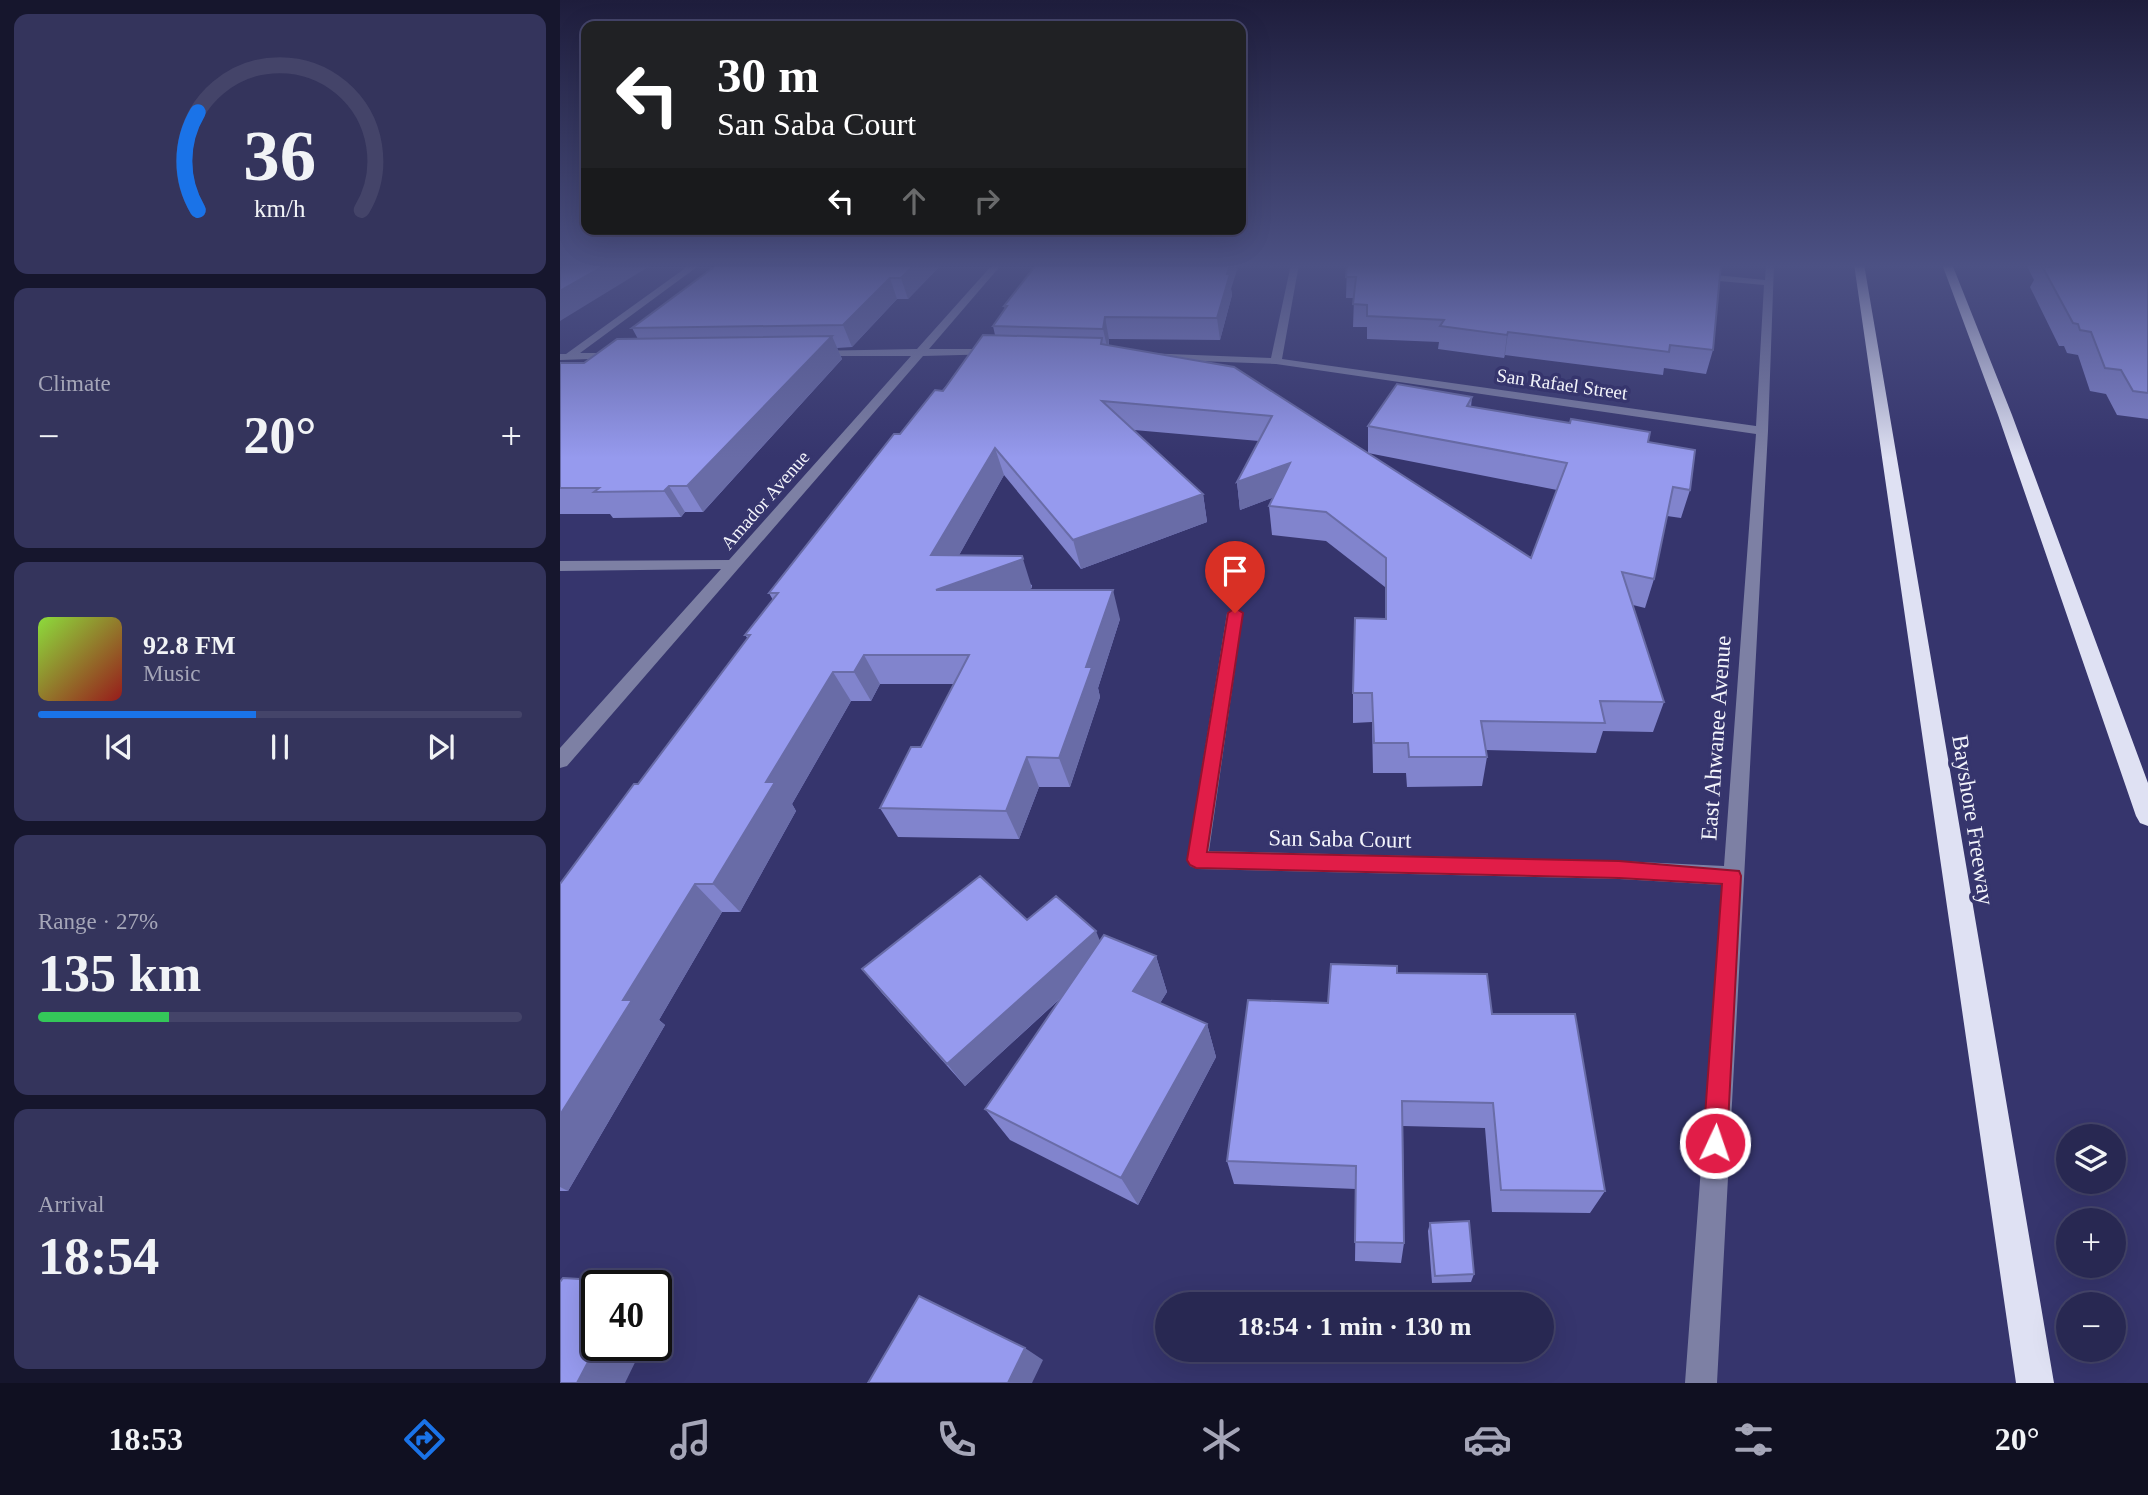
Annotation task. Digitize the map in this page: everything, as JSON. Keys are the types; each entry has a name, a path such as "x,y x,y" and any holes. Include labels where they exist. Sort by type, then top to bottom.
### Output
{"highway":[{"name":"Bayshore Freeway","path":"1869,329 2035,1383"},
{"path":"1972,329 2010,428 2148,816"}],"street":[{"path":"564,357 605,329"},
{"name":"Amador Avenue","path":"560,761 942,329"},
{"path":"1276,361 1282,329"},
{"name":"East Ahwanee Avenue","path":"1701,1383 1767,329"},
{"path":"803,353 1002,352"},
{"name":"San Rafael Street","path":"1126,355 1276,361 1762,431"},
{"path":"564,357 623,356"},
{"path":"560,566 735,564"},
{"name":"San Saba Court","path":"1235,613 1196,860 1619,870 1732,876"}],"building":[{"path":"1459,329 1715,329 1713,350 1670,345 1669,352 1508,332 1507,335"},
{"path":"2148,329 2148,393 2133,391 2121,370 2105,368 2091,332 2080,330"},
{"path":"983,335 1102,338 1101,344 1234,367 1531,558 1567,463 1368,426 1397,384 1472,397 1467,406 1570,423 1571,419 1650,432 1648,442 1695,450 1690,490 1673,487 1654,579 1622,572 1664,702 1600,701 1605,723 1481,721 1487,757 1409,757 1408,743 1374,743 1372,693 1353,693 1355,618 1386,619 1386,558 1326,512 1269,506 1290,463 1237,482 1272,416 1102,401 1203,494 1073,540 995,448 931,555 1022,556 1023,559 936,590 1113,590 1086,667 1092,667 1059,758 1027,757 1006,811 880,808 911,747 921,747 969,655 864,655 854,672 833,672 766,782 775,782 713,884 695,884 623,1000 632,1000 560,1115 560,884 750,635 745,635 778,593 769,593 894,434 900,434 935,390 943,391"},
{"path":"832,336 687,486 669,486 664,491 594,492 599,488 560,488 560,363 584,363 617,339"},
{"path":"980,876 1027,920 1056,896 1096,931 947,1064 862,969"},
{"path":"1104,935 1156,956 1133,991 1207,1024 1121,1178 985,1109"},
{"path":"1331,964 1397,966 1397,973 1487,974 1492,1014 1575,1014 1605,1191 1501,1190 1493,1103 1402,1101 1404,1243 1355,1242 1356,1166 1227,1161 1248,1000 1328,1003"},
{"path":"1469,1221 1474,1274 1435,1276 1430,1223"},
{"path":"563,1278 581,1279 581,1361 589,1361 577,1383 560,1383 560,1282"},
{"path":"919,1296 1025,1348 1008,1383 868,1383"}],"route":[{"path":"1235,613 1196,860 1619,870 1732,876 1715,1143"}]}
